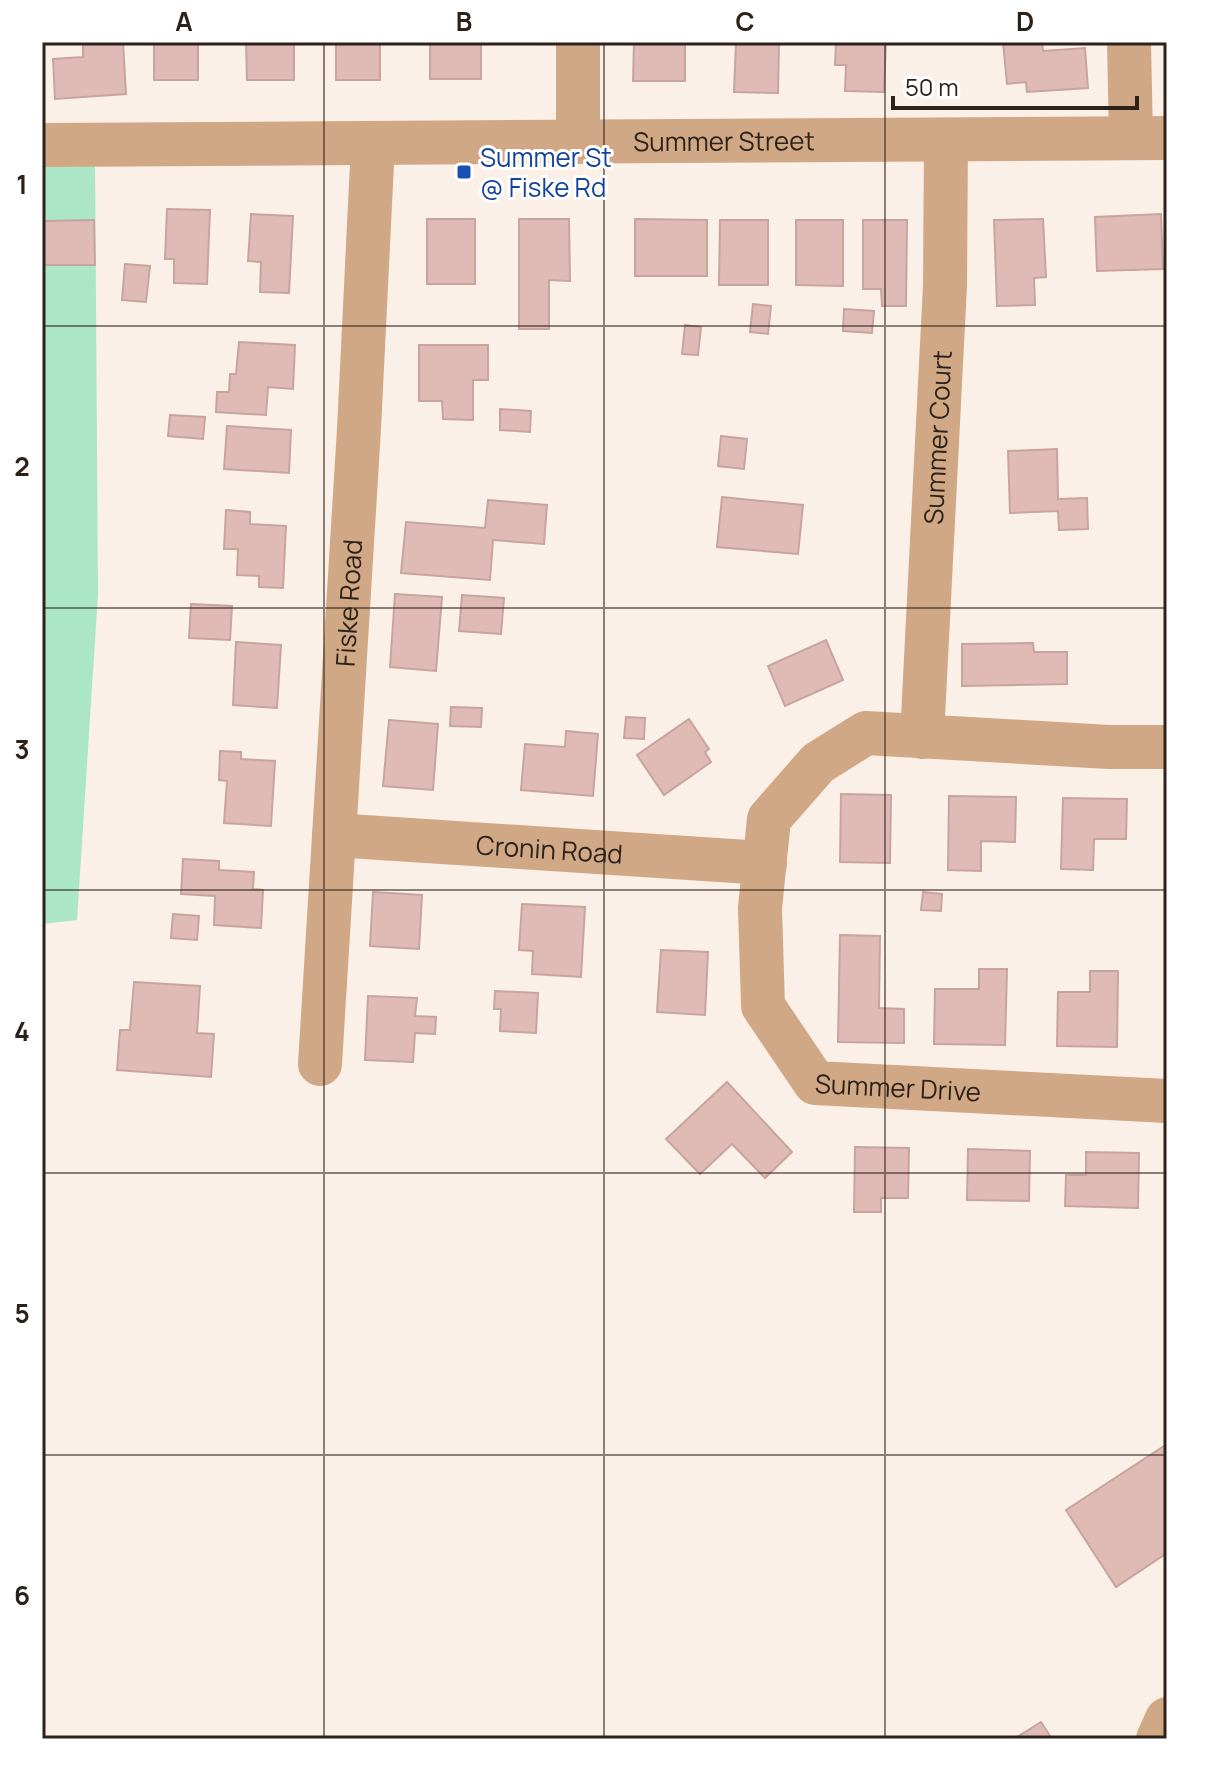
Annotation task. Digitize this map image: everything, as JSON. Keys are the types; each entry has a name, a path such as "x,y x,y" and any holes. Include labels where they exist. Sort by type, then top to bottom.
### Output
{"street":[{"path":"578,42 578,142"},
{"path":"1129,42 1149,138"},
{"name":"Summer Street","path":"42,145 1149,138"},
{"name":"Summer Court","path":"922,737 945,285 946,140"},
{"name":"Fiske Road","path":"320,1064 373,143"},
{"name":"Summer Drive","path":"1167,747 866,733 818,763 769,819 760,908 763,1006 815,1083 1167,1101"},
{"name":"Cronin Road","path":"334,835 765,863"},
{"path":"1158,1739 1167,1719"}],"green space":[{"path":"42,156 95,156 98,594 77,920 42,924"}],"building":[{"path":"83,42 123,42 126,94 55,99 53,59 83,57"},
{"path":"154,42 198,42 198,80 154,80"},
{"path":"246,42 294,42 294,80 247,80"},
{"path":"336,42 380,42 380,80 336,80"},
{"path":"430,42 481,42 481,79 430,79"},
{"path":"634,42 685,42 685,81 633,81"},
{"path":"736,42 779,43 778,93 734,92"},
{"path":"836,42 886,42 884,92 845,91 846,65 835,65"},
{"path":"1003,42 1042,42 1043,51 1085,48 1088,88 1027,92 1026,82 1007,84"},
{"path":"167,209 210,210 207,284 174,283 174,259 165,259"},
{"path":"251,214 293,216 289,293 260,292 261,262 248,261"},
{"path":"1161,214 1163,269 1097,271 1095,217"},
{"path":"427,219 475,219 475,284 427,284"},
{"path":"519,219 569,219 570,281 549,280 549,329 519,329"},
{"path":"635,219 707,220 707,276 635,276"},
{"path":"1043,219 1046,277 1034,278 1035,305 997,306 994,220"},
{"path":"94,220 95,265 42,265 42,221"},
{"path":"720,220 768,220 768,285 719,285"},
{"path":"796,220 843,220 843,286 796,285"},
{"path":"863,220 907,220 906,306 882,306 881,289 863,289"},
{"path":"125,264 150,266 146,302 122,300"},
{"path":"753,304 771,306 768,334 750,332"},
{"path":"844,309 874,311 872,333 843,331"},
{"path":"685,325 701,327 698,355 682,354"},
{"path":"239,342 295,345 293,389 268,387 266,415 216,412 217,392 229,392 230,374 236,374"},
{"path":"419,345 488,345 488,380 473,380 473,420 443,419 442,401 419,401"},
{"path":"500,409 531,411 530,432 500,430"},
{"path":"170,415 205,417 203,439 168,436"},
{"path":"227,426 291,430 289,473 224,469"},
{"path":"721,436 747,439 744,469 718,466"},
{"path":"1057,449 1058,499 1087,498 1088,529 1059,530 1058,511 1010,513 1008,451"},
{"path":"722,497 803,505 798,554 717,547"},
{"path":"488,500 547,505 544,544 493,540 490,580 401,573 406,522 485,528"},
{"path":"226,510 250,512 250,524 286,526 283,588 259,587 259,576 237,575 238,549 224,549"},
{"path":"395,594 442,597 436,671 390,667"},
{"path":"462,595 504,598 501,634 459,631"},
{"path":"191,604 232,606 230,640 189,638"},
{"path":"826,640 843,680 785,706 768,666"},
{"path":"236,642 281,645 277,708 233,705"},
{"path":"1033,643 1034,652 1067,652 1067,684 962,686 962,644"},
{"path":"451,707 482,708 481,727 450,726"},
{"path":"626,717 645,718 644,739 624,738"},
{"path":"689,719 709,749 705,752 711,762 664,795 637,755"},
{"path":"389,720 438,724 433,790 383,786"},
{"path":"566,731 598,734 593,796 521,790 525,744 565,747"},
{"path":"220,751 241,752 241,759 275,761 271,826 224,823 227,781 219,780"},
{"path":"841,794 891,795 890,863 840,862"},
{"path":"949,796 1016,797 1015,842 981,841 981,871 948,870"},
{"path":"1063,798 1127,799 1126,839 1094,839 1093,870 1061,869"},
{"path":"183,859 219,861 219,870 254,872 253,889 263,890 261,928 214,925 215,896 181,894"},
{"path":"373,892 422,895 419,949 370,946"},
{"path":"923,892 942,894 941,911 921,910"},
{"path":"522,904 585,907 581,977 532,974 533,951 519,950"},
{"path":"173,914 199,916 197,940 171,938"},
{"path":"840,935 880,936 879,1008 904,1009 904,1043 838,1042"},
{"path":"661,950 708,952 705,1015 657,1012"},
{"path":"979,969 1007,969 1005,1045 934,1044 935,989 979,989"},
{"path":"1090,971 1118,971 1117,1047 1057,1046 1058,992 1090,992"},
{"path":"134,982 200,986 197,1033 214,1034 211,1077 117,1070 120,1030 130,1030"},
{"path":"495,991 538,993 536,1033 500,1031 501,1009 494,1009"},
{"path":"368,996 417,998 415,1016 436,1017 435,1034 415,1033 413,1062 365,1060"},
{"path":"727,1082 792,1152 765,1178 732,1144 700,1174 666,1139"},
{"path":"855,1147 909,1148 908,1198 881,1198 881,1212 854,1212"},
{"path":"968,1149 1030,1151 1029,1201 967,1200"},
{"path":"1086,1152 1139,1153 1138,1208 1065,1206 1066,1175 1086,1175"},
{"path":"1167,1444 1167,1553 1116,1587 1066,1510"},
{"path":"1041,1722 1052,1739 1014,1739"}],"place":[{"name":"Summer St @ Fiske Rd","path":"464,172"}]}
